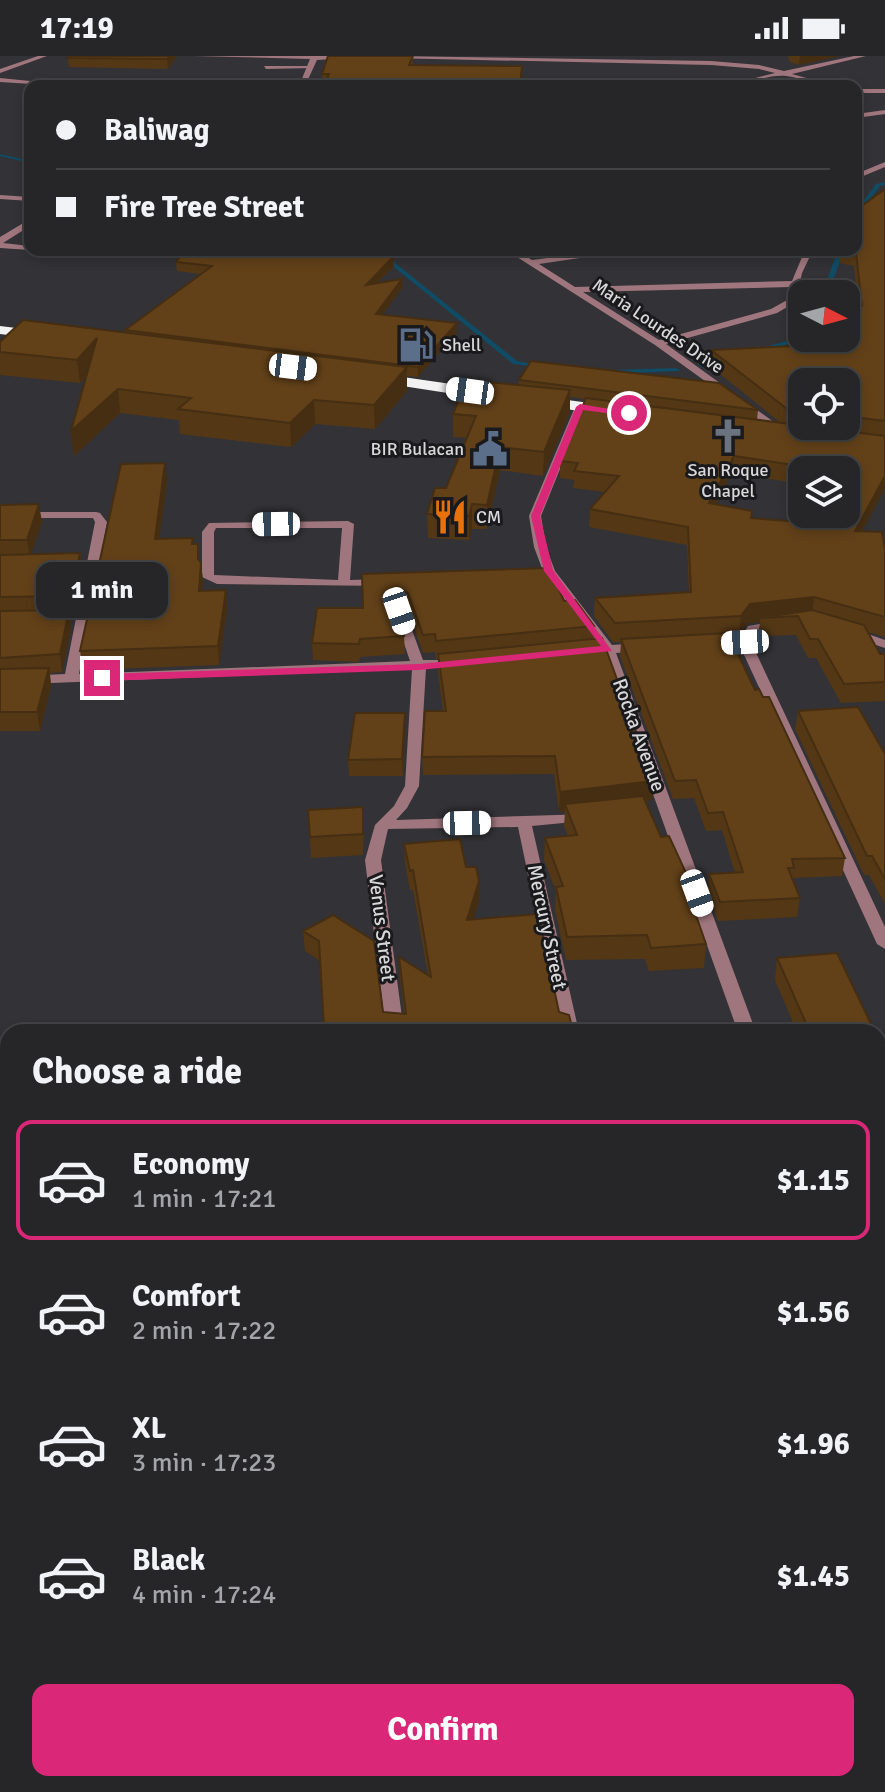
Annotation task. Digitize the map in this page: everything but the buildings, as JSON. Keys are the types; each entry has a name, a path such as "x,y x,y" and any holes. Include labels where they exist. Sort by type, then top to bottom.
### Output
{"highway":[{"path":"4,334 59,337"},
{"path":"353,375 636,414"},
{"path":"752,429 788,434"}],"street":[{"path":"0,71 44,56"},
{"path":"196,56 362,58"},
{"path":"752,80 863,56"},
{"path":"305,80 314,57"},
{"path":"378,58 711,63 759,67 804,80"},
{"path":"266,67 310,68"},
{"path":"0,80 24,82"},
{"path":"862,91 885,91"},
{"path":"862,115 885,112"},
{"path":"862,174 885,164"},
{"path":"0,197 24,199"},
{"path":"0,243 24,226"},
{"path":"0,243 24,247"},
{"name":"Maria Lourdes Drive","path":"522,256 788,431"},
{"path":"535,262 582,256"},
{"path":"797,280 807,256"},
{"path":"576,289 634,291 723,284 788,284"},
{"path":"658,343 774,311 788,303"},
{"name":"Rocka Avenue","path":"580,407 535,516 549,571 608,649 658,810 744,1024"},
{"path":"0,515 96,515 101,522 74,621 71,679"},
{"path":"344,583 348,524 213,525 208,532 208,577 344,583 402,582"},
{"path":"76,563 91,563"},
{"path":"533,572 549,571"},
{"path":"382,825 400,808 412,786 419,667 399,611"},
{"path":"745,642 753,629 788,624"},
{"path":"839,629 885,644"},
{"path":"866,636 879,658"},
{"path":"699,644 745,642"},
{"path":"745,642 885,944"},
{"path":"577,652 654,647"},
{"path":"0,681 419,667 466,662"},
{"path":"382,825 524,822 603,815"},
{"name":"Mercury Street","path":"524,822 568,1024"},
{"name":"Venus Street","path":"382,825 373,860 394,1024"}],"waterway":[{"path":"0,155 24,161"},
{"path":"862,207 878,185 885,183"},
{"path":"383,256 515,363 541,367"},
{"path":"830,280 839,256"},
{"path":"758,350 788,342"},
{"path":"701,365 723,359"},
{"path":"609,372 677,370"}],"place":[{"name":"Shell","path":"416,345"},
{"name":"San Roque Chapel","path":"728,436"},
{"name":"BIR Bulacan","path":"490,449"},
{"name":"CM","path":"450,517"}],"route":[{"path":"102,678 419,667 608,649 549,571 540,547 535,516 580,407 629,413"}]}
